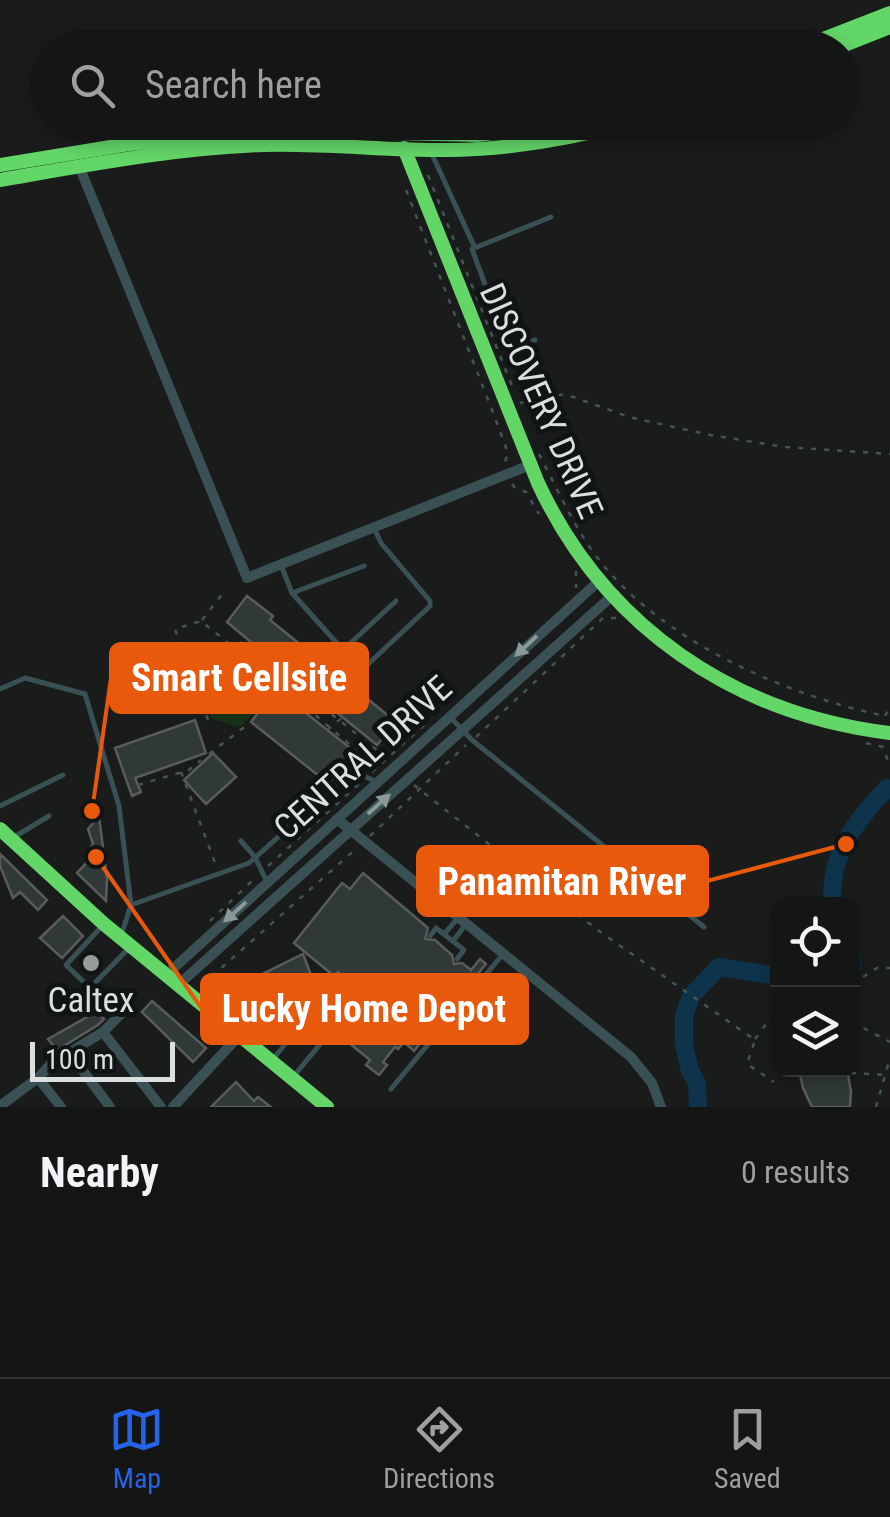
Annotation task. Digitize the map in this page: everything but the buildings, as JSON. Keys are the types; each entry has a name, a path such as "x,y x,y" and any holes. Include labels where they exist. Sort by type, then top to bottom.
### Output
{"main road":[{"path":"846,30 890,13"},
{"path":"860,39 890,27"},
{"path":"0,165 163,140"},
{"path":"0,180 132,156 244,146 430,150 548,140"},
{"name":"DISCOVERY DRIVE","path":"404,148 561,528 599,581 680,654 750,695 826,724 890,734"},
{"path":"6,834 125,942 327,1107"}],"street":[{"path":"79,166 247,578 508,476 535,459"},
{"name":"CENTRAL DRIVE","path":"171,981 268,882 599,581"},
{"name":"CENTRAL DRIVE","path":"171,981 350,831 612,596"},
{"path":"337,819 631,1057 652,1083 661,1107"},
{"path":"6,1105 52,1063 103,1032 124,1012"},
{"path":"103,1032 161,1107"},
{"path":"174,1107 238,1036"},
{"path":"69,1052 110,1107"},
{"path":"38,1078 60,1107"}],"lane":[{"path":"430,150 474,246 472,253 508,348 535,340"},
{"path":"474,246 551,217"},
{"path":"364,668 430,606 430,601 381,543 374,528"},
{"path":"281,564 292,593 343,650 396,601"},
{"path":"292,593 364,566"},
{"path":"0,689 24,678 84,694 119,806 130,906 125,942 90,988 66,965 104,924"},
{"path":"450,717 472,740 704,927"},
{"path":"130,906 256,858 352,771 378,782"},
{"path":"0,806 63,774"},
{"path":"6,834 48,816"},
{"path":"240,841 256,858 268,882"},
{"path":"442,946 462,921"},
{"path":"430,936 436,928 464,950 457,959"},
{"path":"391,1089 503,954"},
{"path":"270,1062 306,1020 326,1038 292,1079"}],"path":[{"path":"512,386 428,175 404,182 508,453 508,476 514,488 526,492 546,525"},
{"path":"518,403 565,394 629,417 710,435 786,447 890,454"},
{"path":"535,459 608,571 634,598 694,640 762,678 830,704 885,716 890,707"},
{"path":"576,571 576,588"},
{"path":"208,720 175,629 201,621 224,592"},
{"path":"190,996 364,842 603,618 620,619"},
{"path":"201,621 279,684"},
{"path":"240,642 284,677"},
{"path":"246,672 268,656"},
{"path":"291,682 378,751 358,774"},
{"path":"286,690 370,761"},
{"path":"306,710 314,697"},
{"path":"328,728 341,719"},
{"path":"210,754 251,722"},
{"path":"865,742 883,747 890,767"},
{"path":"138,785 181,772 202,760"},
{"path":"181,772 219,874"},
{"path":"408,778 599,931 755,1040"},
{"path":"860,979 877,968 890,968"},
{"path":"770,1019 755,1040 746,1064 774,1082"},
{"path":"860,1026 890,1042"},
{"path":"876,1107 890,1058"},
{"path":"860,1074 886,1075"}],"green space":[{"path":"248,673 261,683 254,702 258,709 240,727 212,719 208,708"}],"waterway":[{"path":"833,897 835,871 846,841 887,788"},
{"path":"698,1107 697,1084 684,1044 684,1016 691,996 719,967 770,975"}],"traffic: fast":[{"path":"846,30 890,13"},
{"path":"860,39 890,27"},
{"path":"0,165 167,140"},
{"path":"0,180 131,158 230,147 476,149 551,140"},
{"path":"404,148 538,483 566,534 599,580 638,620 681,655 728,684 833,723 890,733"},
{"path":"0,829 104,924 327,1107"}],"place":[{"name":"Smart Cellsite","path":"92,811"},
{"name":"Panamitan River","path":"846,844"},
{"name":"Lucky Home Depot","path":"96,857"},
{"name":"Caltex","path":"91,963"}]}
